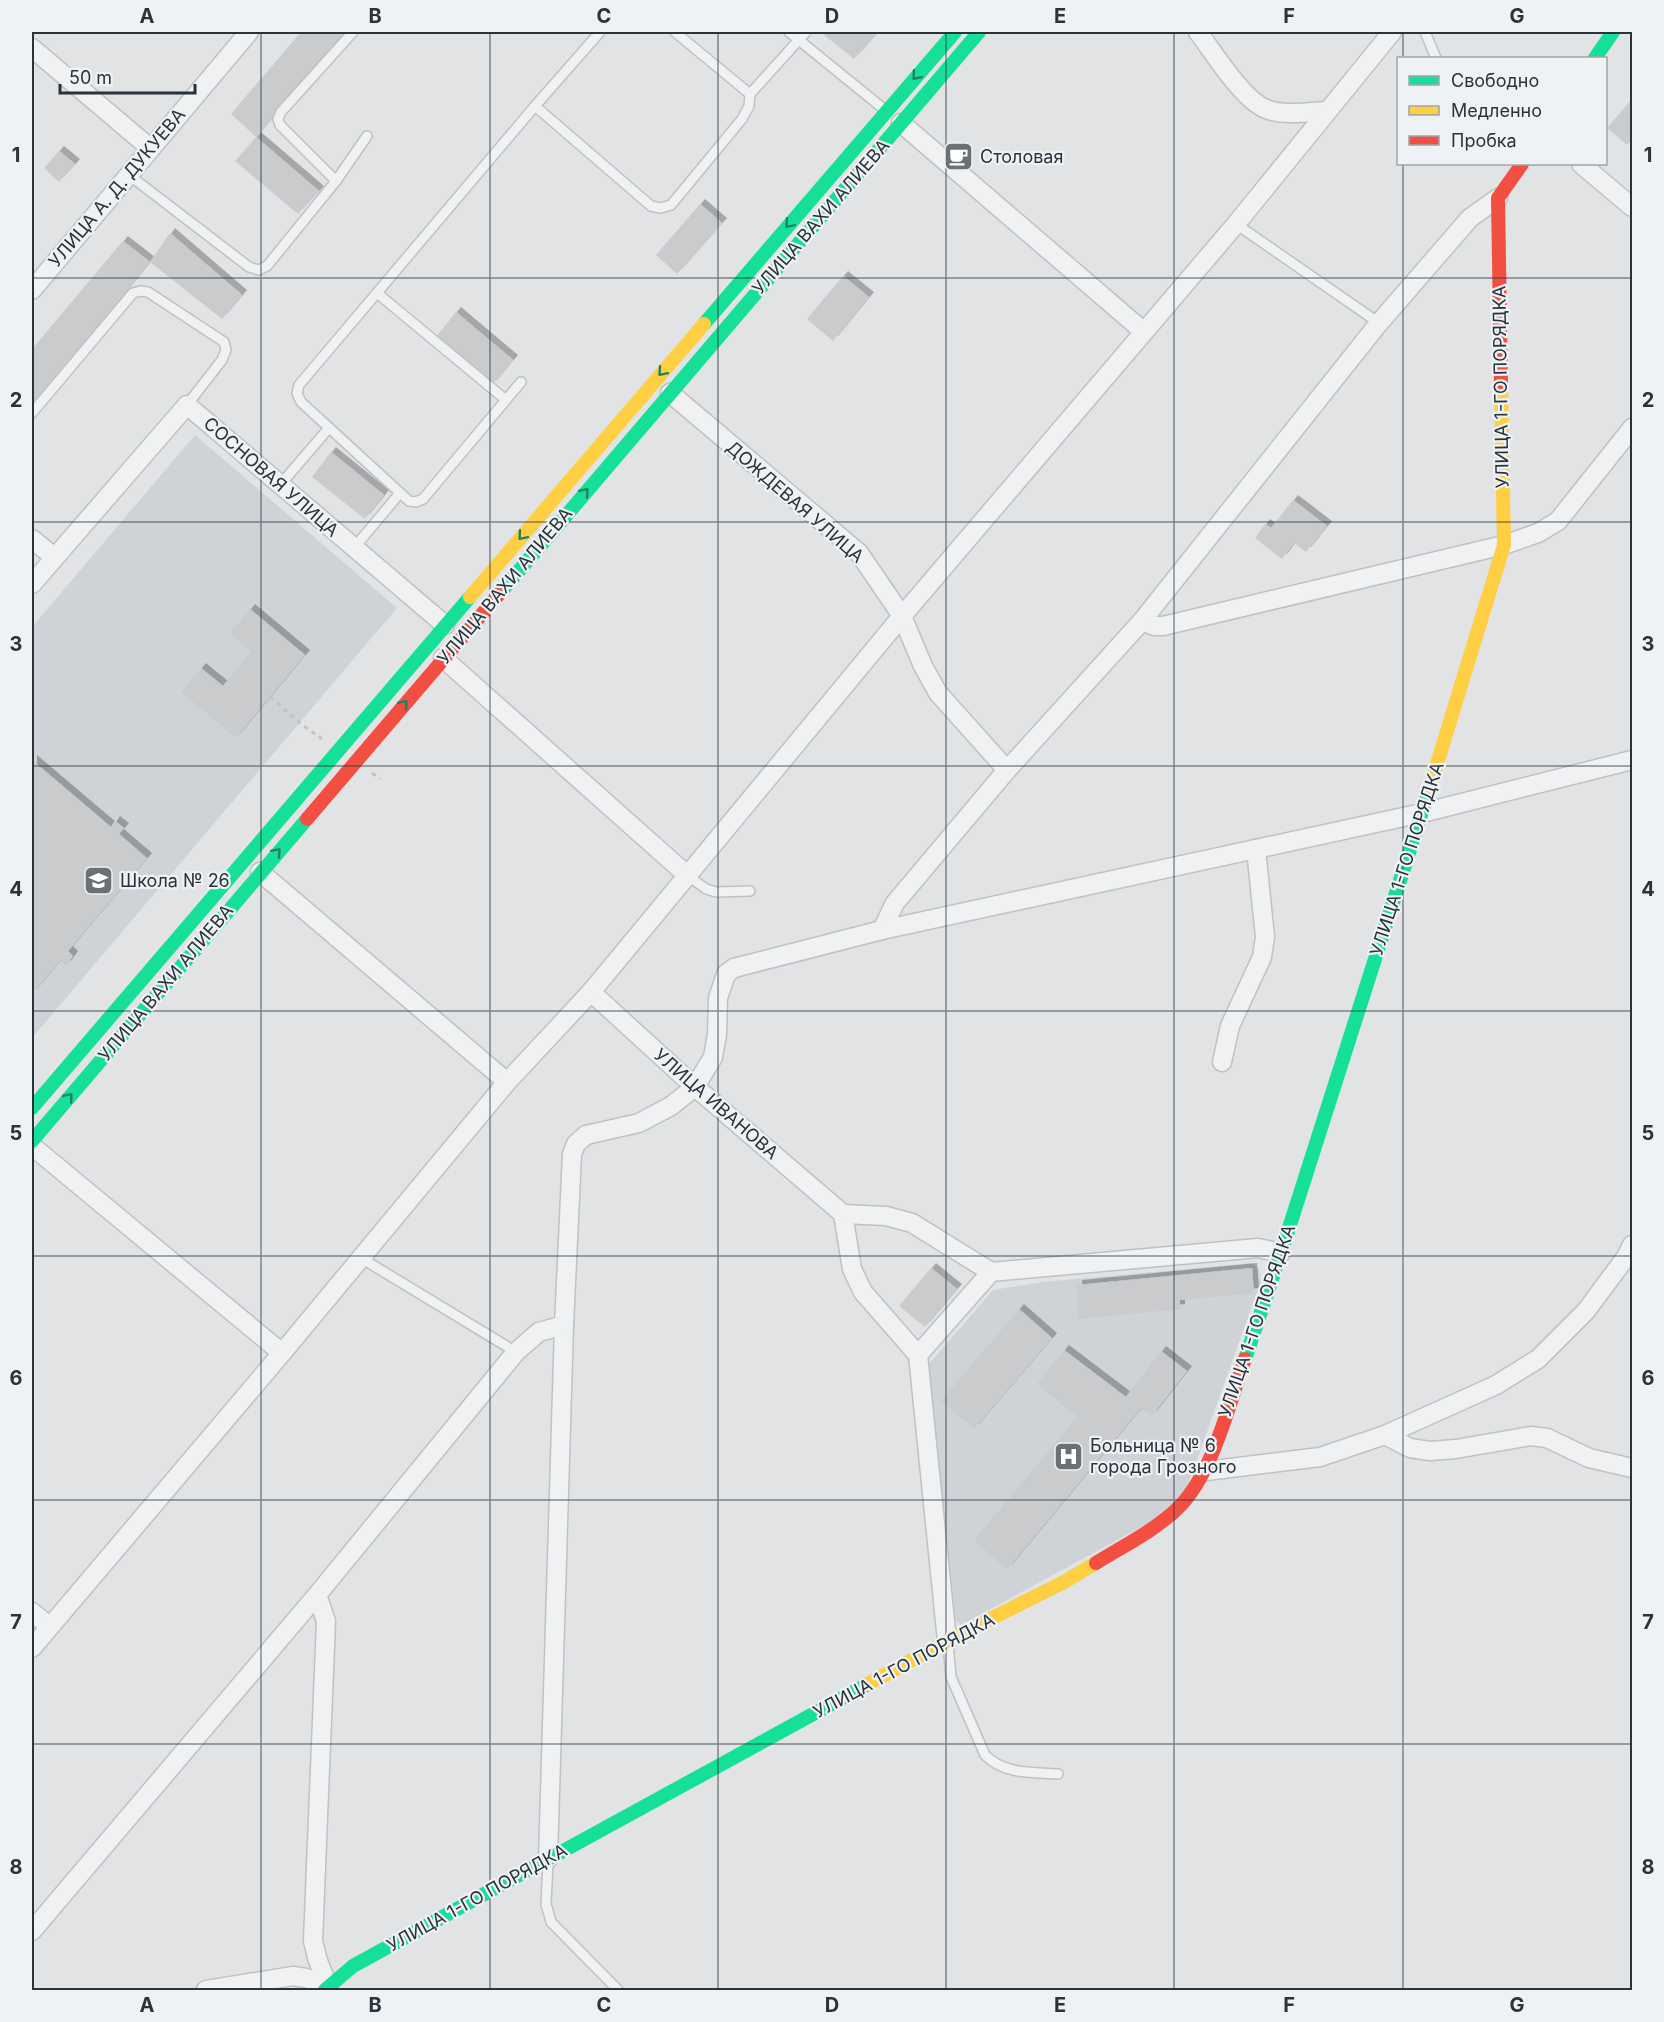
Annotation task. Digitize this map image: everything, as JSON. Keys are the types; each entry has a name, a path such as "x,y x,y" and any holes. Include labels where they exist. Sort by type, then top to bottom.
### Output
{"main road":[{"name":"УЛИЦА ВАХИ АЛИЕВА","path":"32,1108 955,32"},
{"name":"УЛИЦА ВАХИ АЛИЕВА","path":"32,1141 979,32"},
{"path":"1596,57 1613,32"},
{"path":"1498,198 1521,165"},
{"name":"УЛИЦА 1-ГО ПОРЯДКА","path":"327,1988 353,1966 548,1858 947,1641 1064,1582 1152,1529 1181,1505 1206,1471 1281,1253 1422,813 1504,545 1498,198"}],"street":[{"name":"УЛИЦА А. Д. ДУКУЕВА","path":"32,290 249,32"},
{"path":"1198,32 1249,98 1267,109 1287,112 1327,111"},
{"path":"32,1648 282,1353 507,1082 591,992 902,616 1236,224 1392,32"},
{"path":"32,48 150,148"},
{"path":"901,123 1143,331"},
{"path":"1582,165 1632,207"},
{"path":"882,930 895,903 1007,770 1142,621 1379,323 1470,218 1498,198"},
{"name":"ДОЖДЕВАЯ УЛИЦА","path":"670,393 859,553 902,616 922,666 938,693 1007,770"},
{"path":"32,584 187,405"},
{"name":"СОСНОВАЯ УЛИЦА","path":"187,405 445,625"},
{"path":"1142,621 1154,626 1163,626 1504,545 1538,533 1558,521 1632,428"},
{"path":"32,539 54,557"},
{"path":"443,658 687,875"},
{"path":"548,1858 564,1325 572,1154 576,1144 586,1135 639,1123 671,1106 696,1087 713,1057 717,1034 718,998 726,974 734,968 882,930 1422,813 1632,760"},
{"path":"1222,1062 1230,1026 1262,957 1265,937 1256,849"},
{"path":"260,872 507,1082"},
{"name":"УЛИЦА ИВАНОВА","path":"591,992 696,1087 843,1214"},
{"path":"32,1146 282,1353"},
{"path":"947,1641 918,1355 862,1292 852,1269 843,1214 886,1216 912,1223 991,1272 1258,1248 1281,1253"},
{"path":"1206,1471 1320,1457 1384,1435 1496,1385 1538,1359 1586,1311 1626,1257 1632,1245"},
{"path":"918,1355 991,1272"},
{"path":"32,1931 317,1594 516,1352 539,1332 564,1325"},
{"path":"1384,1435 1410,1448 1430,1451 1456,1449 1531,1436 1547,1438 1589,1458 1632,1468"},
{"path":"317,1594 326,1621 313,1941 327,1988"},
{"path":"32,1612 49,1626"},
{"path":"206,1990 293,1976 306,1978 327,1988"}],"lane":[{"path":"336,181 280,125 278,119 281,112 353,32"},
{"path":"521,382 423,499 416,502 409,501 329,428 301,402 297,393 299,385 377,292 600,32"},
{"path":"675,32 750,94"},
{"path":"789,32 886,111"},
{"path":"535,106 651,206 661,208 671,205 742,119 749,106 750,94 806,32"},
{"path":"1425,32 1436,57"},
{"path":"129,175 249,267 259,270 267,266 336,181 367,136"},
{"path":"1236,224 1379,323"},
{"path":"32,413 133,293 140,291 148,292 224,342 226,350 222,360 187,405"},
{"path":"377,292 506,400"},
{"path":"280,484 329,428"},
{"path":"354,548 400,493"},
{"path":"687,875 706,889 716,892 750,891"},
{"path":"361,1258 516,1352"},
{"path":"947,1641 951,1677 985,1755 994,1764 1007,1770 1058,1774"},
{"path":"548,1858 546,1904 551,1922 618,1990"}],"shaded area":[{"name":"Школа № 26","path":"195,435 397,608 32,1038 32,627"},
{"name":"Больница № 6 города Грозного","path":"1252,1263 1259,1269 1261,1281 1186,1490 1154,1520 961,1625 952,1618 929,1364 993,1290 1043,1282"}],"building":[{"path":"301,32 346,32 256,137 231,114"},
{"path":"827,32 878,32 854,59 824,35"},
{"path":"1632,99 1632,139 1627,145 1607,128"},
{"path":"256,137 319,191 298,214 235,161"},
{"path":"59,151 75,164 59,182 44,168"},
{"path":"700,204 722,223 677,274 656,255"},
{"path":"170,233 242,295 222,319 150,262"},
{"path":"123,241 150,262 32,406 32,349"},
{"path":"843,276 869,297 833,341 807,319"},
{"path":"456,312 513,360 492,385 435,338"},
{"path":"331,452 384,495 365,519 312,477"},
{"path":"1293,500 1327,526 1306,552 1294,543 1282,559 1255,538 1265,524 1271,528"},
{"path":"250,609 305,655 236,738 181,692 201,668 223,686 251,652 230,633"},
{"path":"32,760 111,827 115,821 124,828 119,834 147,858 68,951 73,956 66,966 60,961 32,994"},
{"path":"931,1268 957,1289 925,1327 899,1306"},
{"path":"1252,1268 1254,1293 1180,1300 1180,1309 1078,1319 1077,1285"},
{"path":"1019,1309 1052,1338 974,1429 941,1401"},
{"path":"1064,1350 1126,1397 1161,1351 1187,1371 1152,1416 1141,1408 1007,1570 974,1540 1077,1417 1037,1384"}],"traffic: fast":[{"path":"704,324 955,32"},
{"path":"500,593 979,32"},
{"path":"1596,57 1613,32"},
{"path":"32,1108 470,597"},
{"path":"1245,1359 1429,790"},
{"path":"32,1141 307,819"},
{"path":"325,1990 353,1966 868,1684"}],"traffic: slow":[{"path":"470,597 704,324"},
{"path":"1429,790 1504,545 1501,384"},
{"path":"868,1684 1096,1563"}],"traffic: jam":[{"path":"1501,384 1498,198 1521,165"},
{"path":"307,819 500,593"},
{"path":"1096,1563 1161,1522 1192,1492 1219,1437 1245,1359"}],"place":[{"name":"Столовая","path":"959,157"},
{"name":"Школа № 26","path":"99,881"},
{"name":"Больница № 6 города Грозного","path":"1069,1456"}]}
